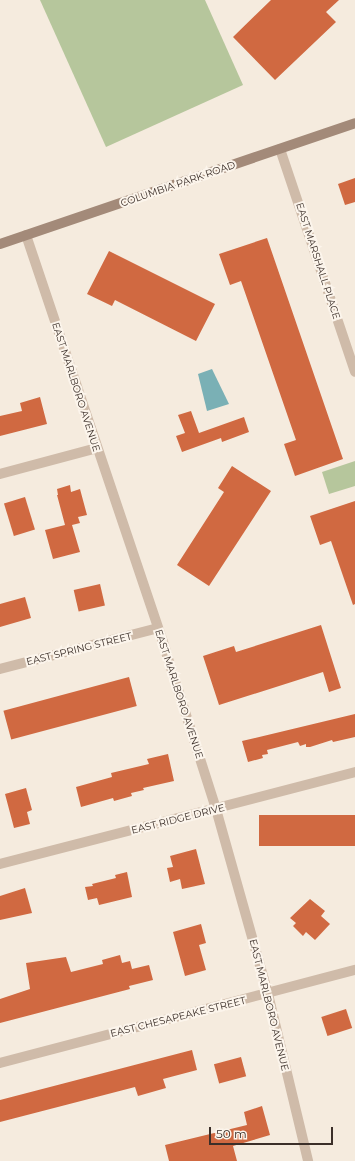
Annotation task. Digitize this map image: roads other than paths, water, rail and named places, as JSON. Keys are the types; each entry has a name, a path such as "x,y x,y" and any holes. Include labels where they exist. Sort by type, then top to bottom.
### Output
{"street":[{"name":"COLUMBIA PARK ROAD","path":"0,244 355,124"},
{"name":"EAST MARSHALL PLACE","path":"280,149 355,372"},
{"name":"EAST MARLBORO AVENUE","path":"26,235 96,448 158,628 216,809 268,994 308,1161"},
{"path":"0,474 96,448"},
{"name":"EAST SPRING STREET","path":"0,669 158,628"},
{"name":"EAST RIDGE DRIVE","path":"0,864 355,772"},
{"name":"EAST CHESAPEAKE STREET","path":"0,1062 268,994 355,970"}],"water":[{"path":"212,369 229,404 207,411 198,374"}]}
